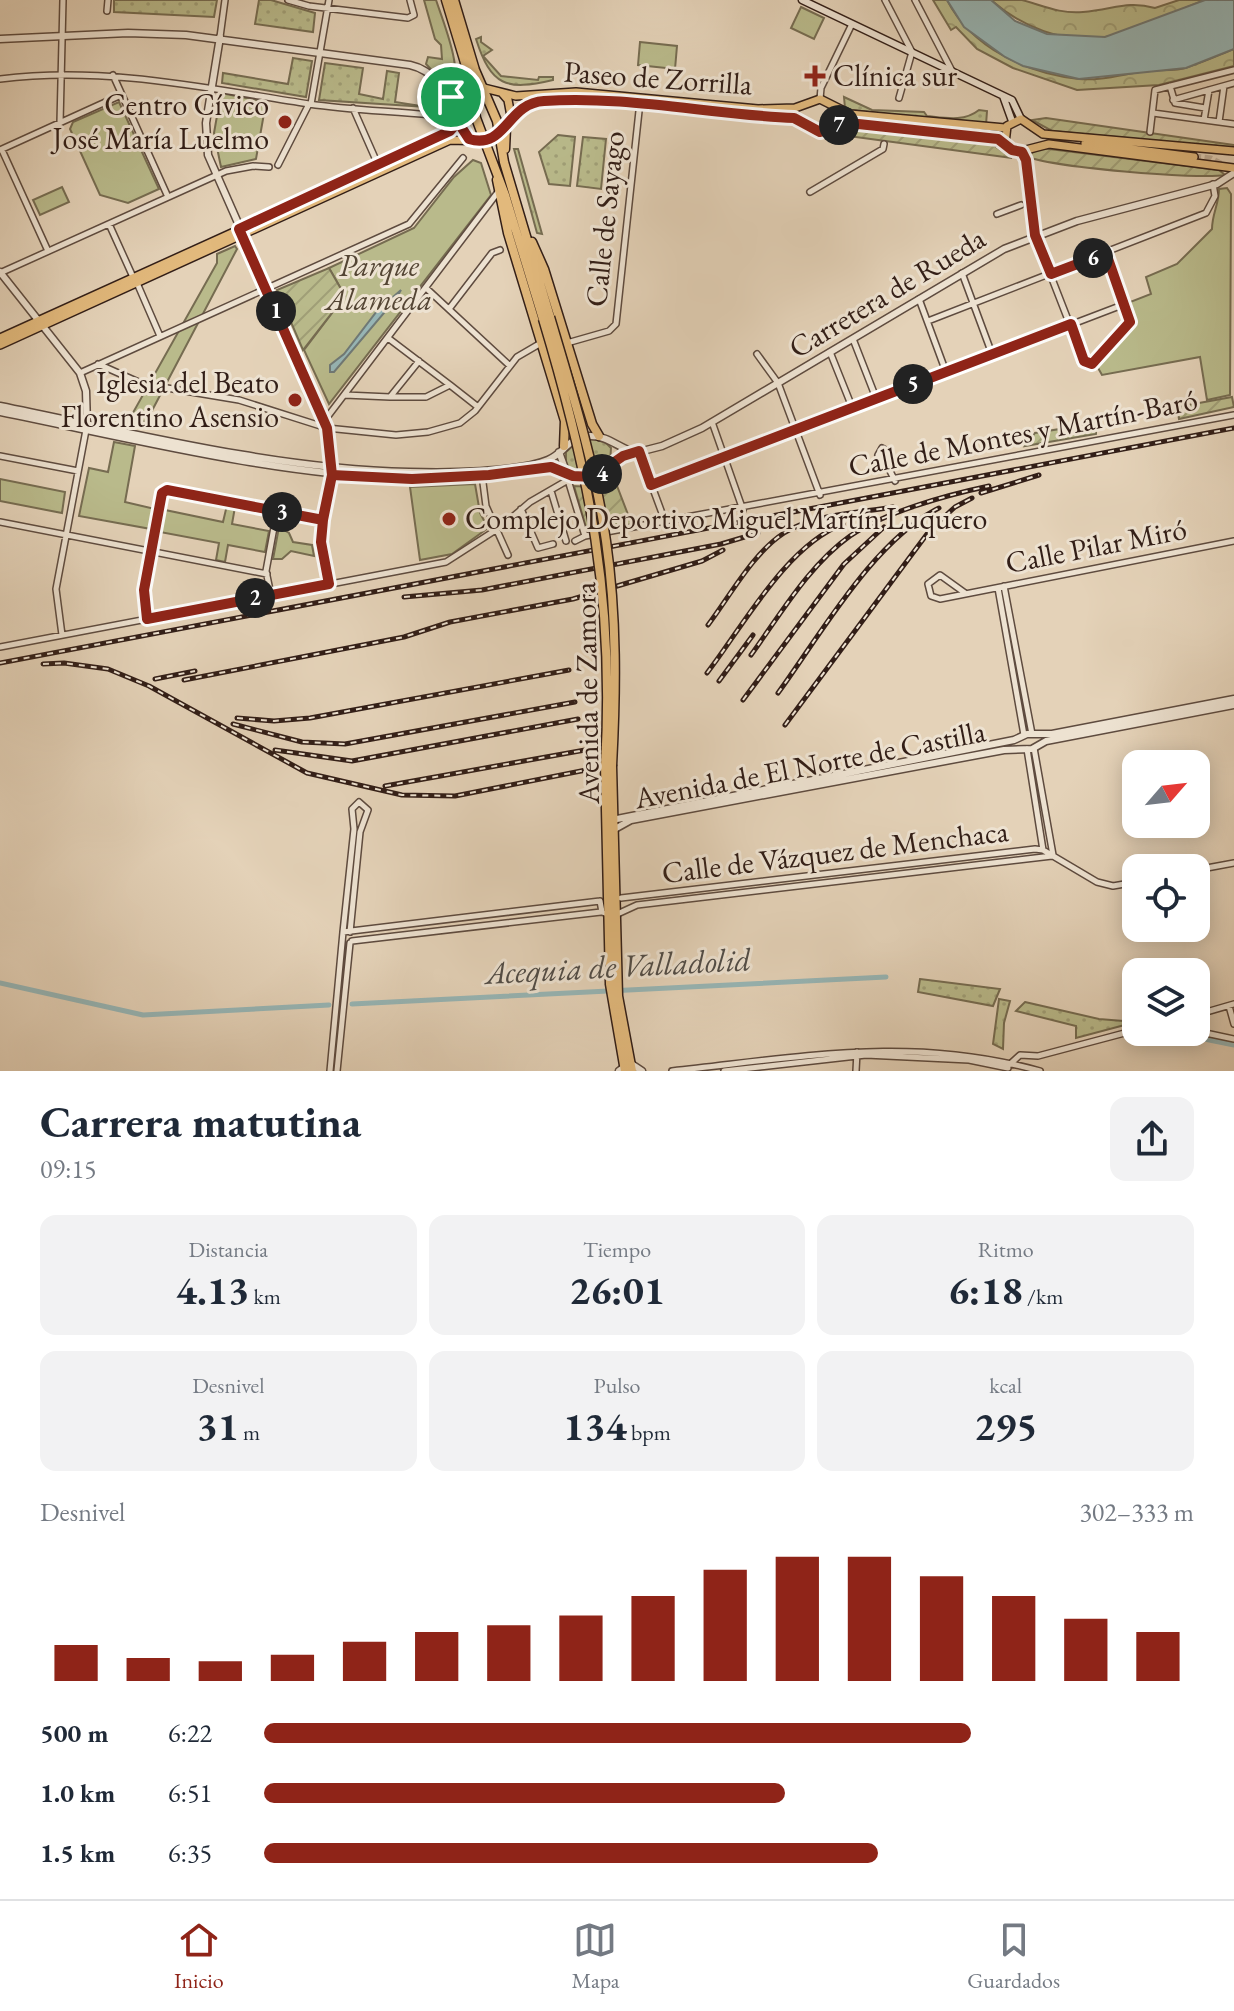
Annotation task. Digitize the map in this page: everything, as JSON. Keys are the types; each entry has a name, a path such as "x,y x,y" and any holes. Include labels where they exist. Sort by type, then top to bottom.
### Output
{"highway":[{"name":"Avenida de Zamora","path":"446,0 468,96 589,451 606,543 616,669 608,766 614,997 624,1069"},
{"name":"Avenida de Zamora","path":"454,0 499,134 546,318"},
{"path":"506,127 505,146 511,182"},
{"path":"495,168 498,192 565,421 562,449"},
{"path":"522,219 544,269 592,424 599,436"},
{"name":"Avenida de Zamora","path":"608,766 612,804 609,826"}],"main road":[{"path":"469,139 458,122 458,113 468,96 484,88"},
{"name":"Paseo de Zorrilla","path":"484,88 516,96 576,92 758,109 795,108 820,99"},
{"path":"240,232 450,140 485,141 499,134 511,116 508,100 502,93"},
{"name":"Paseo de Zorrilla","path":"511,116 533,102 572,99 805,121 817,131 849,123 988,137 1022,152"},
{"path":"820,99 835,109 880,117 1005,128 1017,120 1038,132 1194,157"},
{"path":"805,121 804,112 811,102"},
{"path":"833,125 835,109"},
{"path":"0,345 439,138 458,122"},
{"path":"1005,128 1005,143"},
{"path":"1031,147 1038,132"},
{"path":"1038,132 1234,151"},
{"path":"1022,152 1049,144 1234,170"},
{"path":"0,338 40,324"}],"street":[{"path":"60,123 59,35 63,0"},
{"path":"107,11 108,0"},
{"path":"225,0 206,136 214,176 325,420 332,472 321,542 329,584"},
{"path":"288,0 411,18 410,0"},
{"path":"278,165 310,104 329,0"},
{"path":"802,0 1012,100 1017,120"},
{"path":"885,0 912,52 899,98"},
{"path":"915,0 953,72"},
{"path":"820,99 821,88 852,24"},
{"path":"0,39 128,33 220,37 421,68 451,97 458,113"},
{"path":"1150,132 1155,90 1234,70"},
{"path":"0,79 60,74 113,75 212,86 310,104 430,115"},
{"path":"113,75 168,197"},
{"path":"1173,100 1234,83"},
{"path":"1170,86 1173,100"},
{"path":"1219,122 1224,86"},
{"path":"1204,120 1209,90"},
{"path":"48,251 1,150 121,95"},
{"path":"451,97 468,96"},
{"path":"1173,100 1205,108"},
{"path":"353,108 379,167"},
{"name":"Calle de Sayago","path":"567,343 609,331 616,324 639,111"},
{"path":"1153,113 1234,124"},
{"path":"810,192 883,149 884,144"},
{"path":"1022,152 1028,169 1026,205 1035,235 1084,361 1091,365 1131,320 1106,253"},
{"path":"80,373 409,224 463,158"},
{"path":"62,635 56,589 87,426 86,391 80,373 0,273 214,176 237,168 269,167"},
{"name":"Carretera de Rueda","path":"613,464 636,452 680,439 712,422 962,272 1035,235 1216,183 1234,170"},
{"path":"928,321 1206,213 1215,196 1216,183"},
{"name":"Carretera de Rueda","path":"1216,183 1234,185"},
{"path":"325,420 498,192"},
{"path":"997,214 1026,205"},
{"path":"109,224 160,336"},
{"path":"449,309 492,253 500,250"},
{"path":"962,272 992,354"},
{"path":"426,288 510,366"},
{"path":"919,299 946,372"},
{"path":"651,485 1125,304"},
{"path":"388,338 478,407"},
{"path":"853,339 876,398"},
{"path":"98,364 143,384 239,400 327,428 380,435 428,432 460,423 478,407 521,354 541,343"},
{"path":"830,352 852,407"},
{"path":"757,354 778,383 820,495"},
{"path":"390,397 419,361"},
{"path":"344,395 426,397 450,385"},
{"path":"0,406 87,426"},
{"path":"0,412 332,472 412,479 551,467 566,476 593,477 613,464 616,454 612,443"},
{"name":"Calle de Montes y Martín-Baró","path":"575,541 585,536 743,510 1234,415"},
{"path":"712,422 743,510"},
{"path":"332,472 476,470 543,461 580,437 599,436 636,452 666,524"},
{"path":"562,449 566,476 585,536"},
{"path":"0,456 78,471"},
{"path":"886,459 895,481"},
{"path":"482,475 486,506 508,555"},
{"path":"0,647 453,559 551,491 566,476"},
{"path":"147,619 144,590 164,491 323,520"},
{"path":"551,491 566,541"},
{"path":"521,509 538,548 553,544"},
{"path":"271,595 267,574 277,511"},
{"path":"0,522 267,574"},
{"name":"Calle Pilar Miró","path":"965,593 940,575 928,584 929,593 936,599 1234,541"},
{"path":"1001,587 1033,735 1030,747 1043,853"},
{"path":"1001,587 1023,737"},
{"name":"Avenida de El Norte de Castilla","path":"609,826 626,815 1234,699"},
{"name":"Avenida de El Norte de Castilla","path":"609,826 1030,747 1234,705"},
{"name":"Avenida de El Norte de Castilla","path":"1023,737 1030,747"},
{"path":"1030,747 1053,856"},
{"path":"330,1071 341,940 348,932 360,832 368,810 359,802 351,810 354,829 348,932 351,942 337,1071"},
{"name":"Avenida de El Norte de Castilla","path":"612,804 626,815"},
{"name":"Calle de Vázquez de Menchaca","path":"351,942 612,913 1043,853"},
{"name":"Calle de Vázquez de Menchaca","path":"348,932 611,897 1043,853 1106,885 1122,883"},
{"path":"1210,867 1234,863"},
{"path":"611,897 612,913"},
{"path":"341,940 351,942"},
{"path":"1210,1011 1232,1005 1234,1024"},
{"path":"1009,1067 1020,1055 1034,1057 1122,1034"},
{"path":"1210,1034 1234,1039"},
{"path":"672,1071 857,1052 962,1053 1009,1067 1039,1071 1034,1057"},
{"path":"724,1071 857,1052"},
{"path":"856,1071 857,1052"},
{"path":"624,1069 642,1071"}],"green space":[{"path":"114,0 217,0 214,17 114,12"},
{"path":"259,0 271,0 315,13 313,32 255,24"},
{"path":"424,0 436,0 448,34 456,73 451,91 426,64 428,57 442,59 441,45 435,39"},
{"path":"933,0 947,0 971,32 1002,55 1059,76 1096,79 1178,69 1234,49 1234,66 1159,85 1077,90 1013,68 977,49 956,27 951,30"},
{"path":"991,0 1022,0 1075,12 1127,5 1155,8 1179,0 1205,0 1129,31 1089,39 1044,31 1016,18"},
{"path":"801,7 824,18 814,39 791,28"},
{"path":"481,37 481,42 492,50 483,56 501,76 538,80 539,77 553,77 553,80 523,85 502,81 488,67 482,55 476,39"},
{"path":"640,42 677,46 675,69 638,65"},
{"path":"293,58 312,61 306,97 222,83 223,73 288,84"},
{"path":"325,63 363,68 359,94 383,99 387,71 399,73 395,102 427,107 319,100"},
{"path":"221,93 266,102 256,159 221,167 214,133"},
{"path":"844,97 872,110 924,112 927,116 941,118 961,118 979,110 987,111 986,125 852,110 845,108"},
{"path":"119,102 159,189 128,203 100,195 70,129 73,122"},
{"path":"1046,118 1234,145 1234,148 1052,131 1032,120"},
{"path":"853,126 989,142 1012,158 826,133"},
{"path":"558,135 575,137 570,186 549,184 539,152"},
{"path":"583,137 606,139 601,189 577,186"},
{"path":"1041,148 1219,170 1225,175 1124,172 1026,156"},
{"path":"514,149 518,149 542,234 537,233"},
{"name":"Parque Alameda","path":"473,160 481,163 491,195 329,404 304,350 345,296 329,268 414,228 454,177"},
{"path":"62,187 69,202 40,215 33,200"},
{"path":"1227,188 1231,194 1230,395 1207,400 1200,357 1102,375 1097,366 1133,323 1125,304 1151,294 1146,277 1177,264 1212,229 1219,189"},
{"path":"235,246 237,249 146,422 130,418 217,263 217,254"},
{"path":"329,268 345,296 303,350 277,290"},
{"path":"1232,397 1234,407 1179,419 1177,407"},
{"path":"1096,422 1096,434 1025,446 1035,433 1060,429 1061,434 1061,429"},
{"path":"593,439 605,442 611,448 610,463 588,472 577,472 566,467 566,452 576,443"},
{"path":"114,442 135,446 125,502 155,509 151,529 79,516 89,468 108,472"},
{"path":"614,478 632,525 587,531 574,486 592,487"},
{"path":"0,479 65,492 62,513 0,501"},
{"name":"Complejo Deportivo Miguel Martín Luquero","path":"475,484 480,513 488,528 452,554 420,560 410,487"},
{"path":"227,505 235,507 232,524 269,531 265,552 228,545 225,562 216,560 219,543 160,532 165,510 223,522"},
{"path":"279,527 289,533 293,542 312,545 314,556 291,551 282,559 273,559"},
{"path":"920,979 1000,989 993,1006 918,992"},
{"path":"999,999 1010,1001 1004,1023 1003,1049 993,1044"},
{"path":"1025,1002 1099,1019 1122,1021 1122,1026 1076,1038 1076,1026 1016,1011"}],"water":[{"path":"947,0 991,0 1015,21 1047,34 1105,37 1205,0 1234,0 1234,49 1186,68 1079,79 1023,66 1005,57 964,27"},
{"path":"401,290 334,372 330,372 330,365 344,354 377,311"}],"waterway":[{"name":"Acequia de Valladolid","path":"352,1004 886,977"},
{"name":"Acequia de Valladolid","path":"0,983 143,1015 329,1005"},
{"name":"Acequia de Valladolid","path":"1210,1040 1234,1045"}],"tunnel":[{"path":"1194,157 1211,159 1224,166"}],"railway":[{"path":"0,663 1234,428"},
{"path":"981,493 1039,475"},
{"path":"751,655 808,576 850,536 898,512 989,486"},
{"path":"785,725 930,530 955,507 972,498"},
{"path":"708,625 752,563 784,533 822,518 893,507"},
{"path":"778,693 871,565 892,542 939,508"},
{"path":"707,673 785,568 822,535 843,524"},
{"path":"743,700 844,564 884,527"},
{"path":"404,597 482,590 721,544 758,533"},
{"path":"184,680 404,637 450,622 573,599 702,561 723,550"},
{"path":"719,681 753,635"},
{"path":"43,664 64,663 108,669 149,686 307,773 402,795 455,796 586,770"},
{"path":"237,718 274,721 310,718 569,670"},
{"path":"155,679 195,671"},
{"path":"233,724 302,742 345,744 575,702"},
{"path":"275,750 352,761 578,719"},
{"path":"385,786 585,750"}],"place":[{"name":"Clínica sur","path":"815,76"},
{"name":"Centro Cívico José María Luelmo","path":"285,122"},
{"name":"Iglesia del Beato Florentino Asensio","path":"295,400"},
{"name":"Complejo Deportivo Miguel Martín Luquero","path":"449,519"}],"route":[{"path":"451,97 458,113 458,122 450,131 413,151 239,229 325,420 332,475 321,542 329,584 147,619 144,590 162,493 167,490 323,520 332,475 412,479 489,475 556,467 580,478 593,477 607,471 623,456 639,451 651,485 1071,324 1084,361 1095,363 1131,320 1106,253 1051,274 1035,235 1026,160 1022,152 1012,150 998,139 849,123 833,125 820,132 810,128 805,121 794,118 572,99 526,104 511,116 499,134 485,141 476,141 469,139 458,122 458,113 465,98 451,97"}]}
